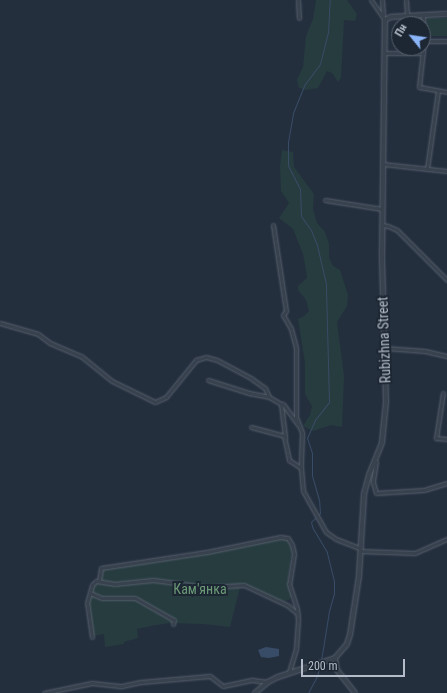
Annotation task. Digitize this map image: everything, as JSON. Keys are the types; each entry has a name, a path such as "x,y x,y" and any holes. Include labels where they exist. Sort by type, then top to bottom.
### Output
{"street":[{"path":"298,0 299,18"},
{"path":"371,0 384,18"},
{"path":"382,0 384,18"},
{"path":"406,0 406,16 447,14"},
{"path":"384,18 391,17"},
{"name":"Rubizhna Street","path":"335,658 347,644 350,635 359,576 365,485 382,442 386,408 382,225 385,54 384,18"},
{"path":"431,41 447,41"},
{"path":"385,54 391,54"},
{"path":"423,56 419,87 447,92"},
{"path":"427,169 438,91"},
{"path":"383,164 447,170"},
{"path":"325,200 382,209"},
{"path":"274,225 286,311 283,315 291,329 296,348 296,417 302,433 301,468 303,491 318,518 330,535 360,549 415,554 447,539"},
{"path":"382,225 397,230 447,280"},
{"path":"0,323 38,334 50,343 81,356 112,381 156,402 163,400 196,360 206,357 217,360 245,375 265,388 269,397"},
{"path":"385,348 425,351 447,356"},
{"path":"208,380 249,393 269,397 282,406 289,460 301,468"},
{"path":"443,394 436,438 447,439"},
{"path":"277,402 282,404 292,420 299,427"},
{"path":"251,427 280,435 285,438"},
{"path":"376,457 374,482 376,493 424,490 447,483"},
{"path":"99,581 101,568 206,552 230,546 286,537 291,543 293,550 289,584 298,614 296,649 289,672"},
{"path":"92,637 87,606 92,585 99,581 114,584 153,580 207,587 244,585 287,604 298,614"},
{"path":"90,593 102,598 135,598 174,620 173,624"},
{"path":"255,693 268,682 289,672 335,658 337,670 355,693"},
{"path":"44,693 92,683 122,686 141,682 210,676 223,686 252,680 268,682"}],"green space":[{"path":"316,0 347,0 357,14 355,21 344,20 341,78 338,82 332,73 327,71 318,88 306,90 299,88 297,80 303,67 306,36 313,19"},
{"path":"431,18 447,18 447,36 431,36"},
{"path":"282,150 293,152 294,167 314,194 313,209 317,223 325,232 329,244 329,258 333,266 340,270 348,295 347,306 337,322 344,376 342,427 331,425 313,431 303,426 310,415 312,406 305,394 305,363 298,319 303,317 309,311 306,300 298,290 298,286 307,278 303,254 293,229 279,218 289,203 281,191 280,166"},
{"name":"Кам'янка","path":"277,538 287,539 292,550 288,580 292,596 289,600 284,601 274,598 241,583 230,627 171,623 156,625 137,629 138,638 124,642 124,644 105,647 104,634 93,636 88,608 88,598 94,583 98,583 102,569 211,552"}],"water":[{"path":"266,647 279,649 279,656 269,658 261,657 258,650"}],"waterway":[{"path":"321,661 329,611 334,594 334,581 327,552 313,529 311,522 320,513 319,500 312,476 312,453 307,438 315,420 329,402 326,284 317,245 311,230 301,216 300,189 288,165 288,142 293,113 305,84 320,64 328,33 330,0"},
{"path":"308,693 317,676 320,665"}]}
